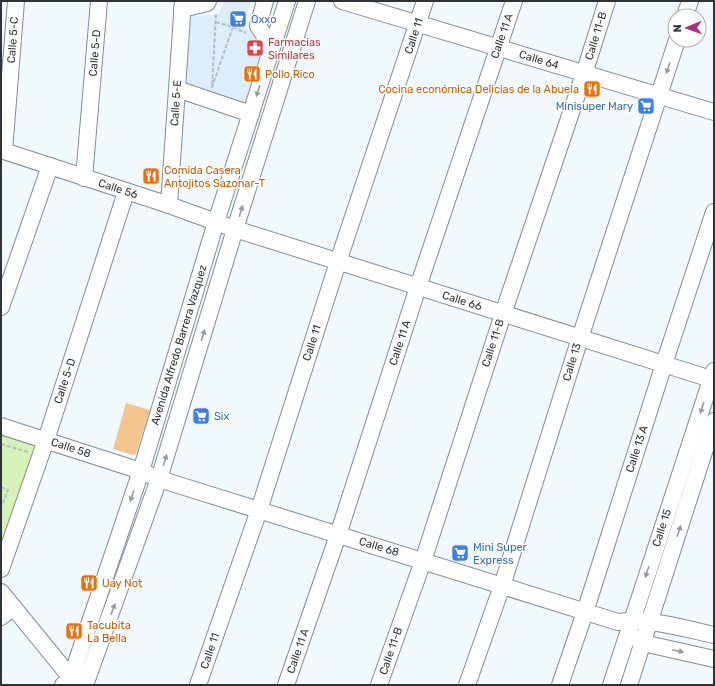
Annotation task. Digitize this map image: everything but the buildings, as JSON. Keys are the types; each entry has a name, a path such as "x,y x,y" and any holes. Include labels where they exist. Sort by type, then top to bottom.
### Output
{"street":[{"name":"Calle 5-C","path":"3,150 16,1"},
{"name":"Calle 5-D","path":"84,178 99,1"},
{"path":"265,1 258,26 272,47"},
{"name":"Avenida Alfredo Barrera Vazquez","path":"74,683 141,471 216,222 288,1"},
{"name":"Avenida Alfredo Barrera Vazquez","path":"74,683 159,479 235,229 307,1"},
{"name":"Calle 64","path":"342,1 714,112"},
{"name":"Calle 11","path":"198,685 259,510 338,262 425,1"},
{"name":"Calle 11 A","path":"286,685 338,535 418,287 514,1"},
{"name":"Calle 11-B","path":"379,685 423,561 607,1"},
{"path":"182,5 212,4"},
{"name":"Calle 5-E","path":"169,205 182,5"},
{"name":"Calle 13","path":"467,685 502,586 580,338 674,48"},
{"path":"177,90 251,114"},
{"name":"Calle 56","path":"3,150 169,205 235,229"},
{"path":"1,307 50,166"},
{"name":"Calle 5-D","path":"1,569 41,456 126,192"},
{"name":"Calle 13 A","path":"560,685 714,212"},
{"name":"Calle 66","path":"235,229 664,364 713,375"},
{"name":"Calle 15","path":"611,685 625,625 713,375"},
{"name":"Calle 15","path":"629,685 714,422"},
{"name":"Calle 58","path":"1,426 141,471"},
{"name":"Calle 68","path":"141,471 159,479 625,625"},
{"path":"1,592 7,612 74,683"},
{"path":"625,625 650,621 714,635"},
{"path":"625,625 643,643 714,658"}],"path":[{"path":"212,4 212,87"},
{"path":"216,22 249,34"},
{"path":"212,87 233,27"},
{"path":"205,86 212,87"},
{"path":"1,444 41,456"},
{"path":"1,487 8,490 1,508"}],"shaded area":[{"path":"224,1 251,1 244,27 270,43 251,110 183,90 186,17 219,14"}],"green space":[{"path":"1,426 44,439 1,559"}],"place":[{"name":"Oxxo","path":"238,19"},
{"name":"Farmacias Similares","path":"255,48"},
{"name":"Pollo Rico","path":"252,74"},
{"name":"Cocina económica Delicias de la Abuela","path":"592,89"},
{"name":"Minisuper Mary","path":"646,106"},
{"name":"Comida Casera Antojitos Sazonar-T","path":"151,176"},
{"name":"Six","path":"201,416"},
{"name":"Mini Super Express","path":"460,553"},
{"name":"Uay Not","path":"89,583"},
{"name":"Tacubita La Bella","path":"74,631"}]}
